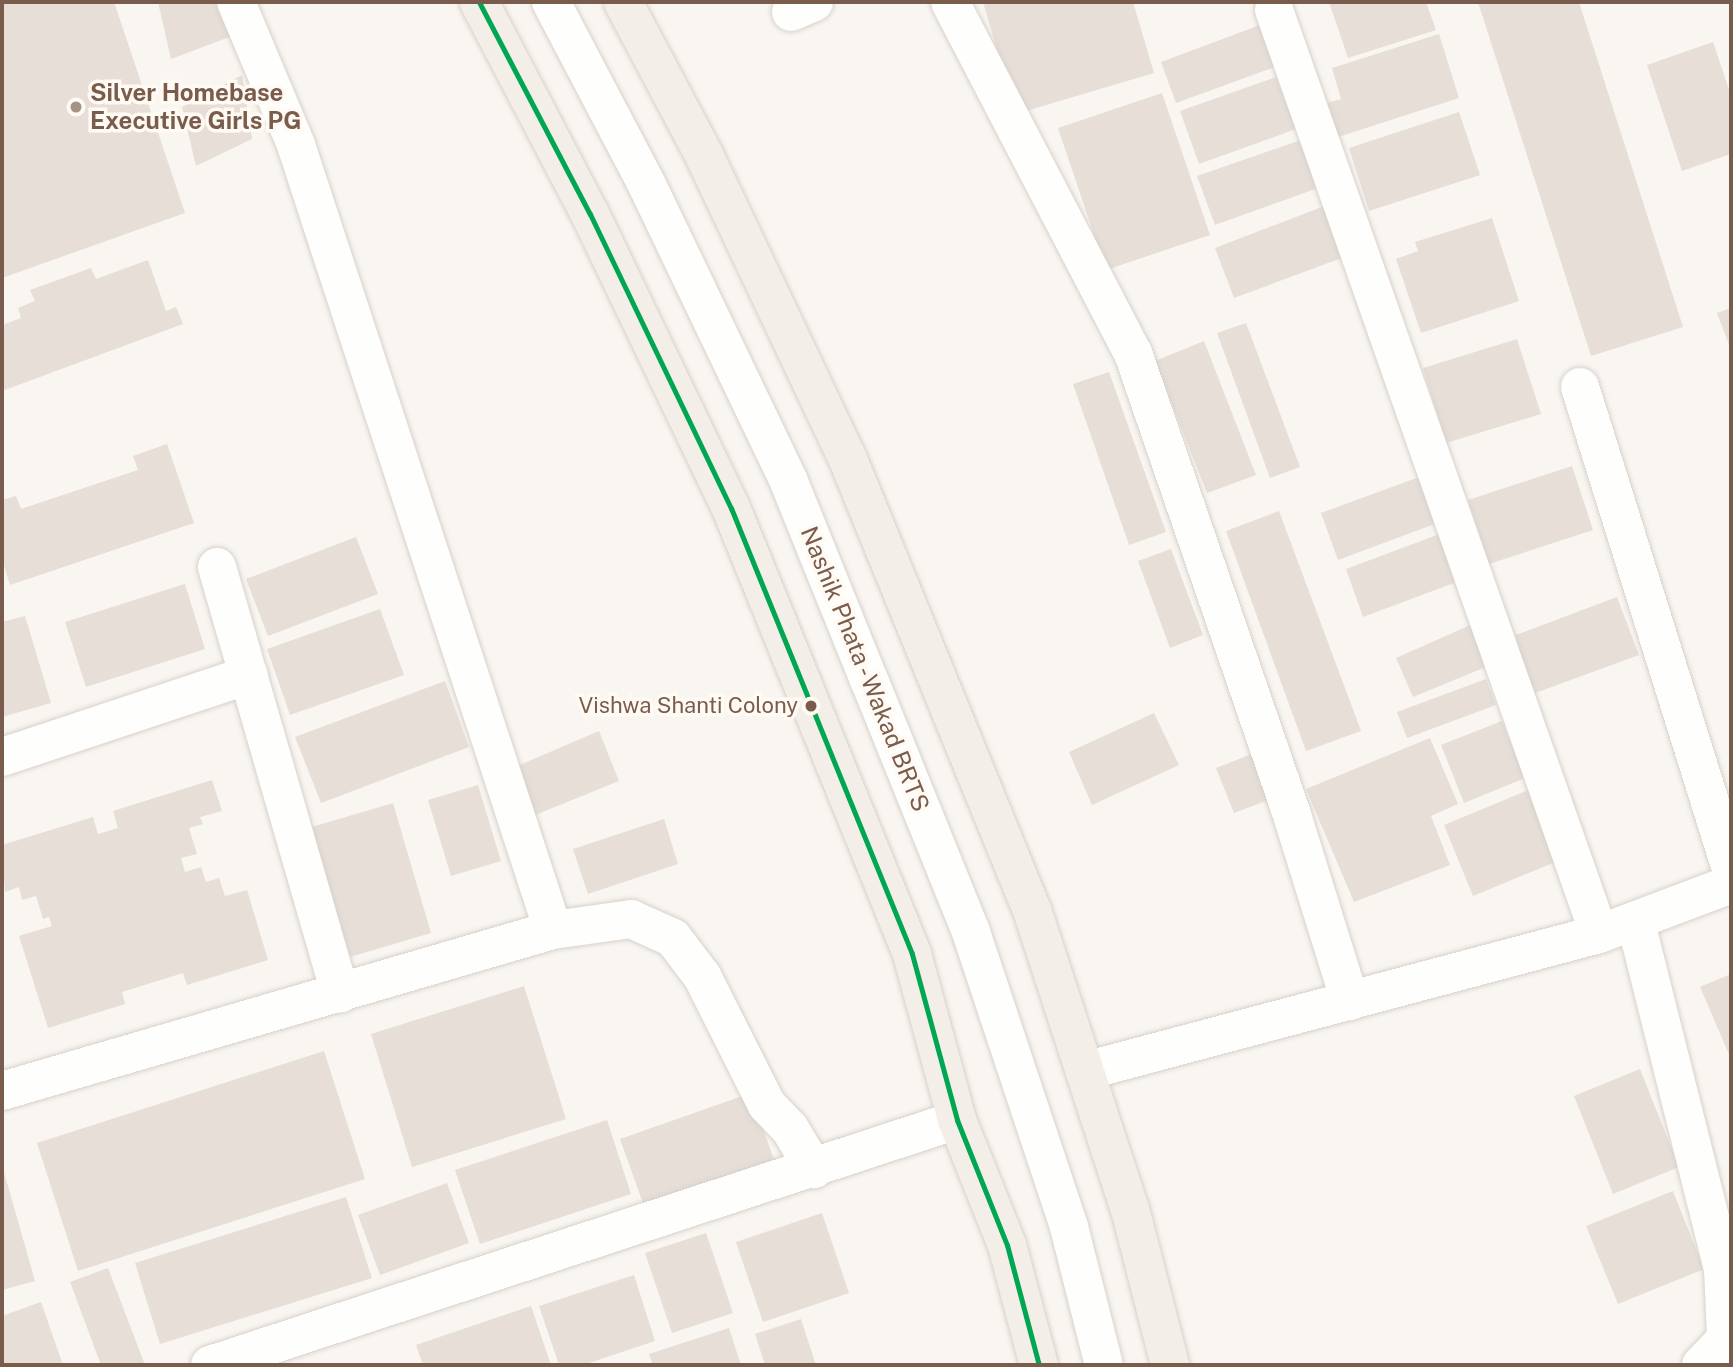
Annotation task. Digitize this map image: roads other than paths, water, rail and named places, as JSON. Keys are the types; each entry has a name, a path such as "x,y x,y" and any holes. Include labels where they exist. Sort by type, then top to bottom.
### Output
{"main road":[{"path":"479,2 590,214 731,508 912,954 957,1120 1007,1245 1038,1365"},
{"path":"623,2 705,157 847,457 1031,910 1130,1209 1170,1365"}],"street":[{"path":"236,2 296,145 553,930"},
{"name":"Nashik Phata - Wakad BRTS","path":"551,2 647,185 789,482 870,681 975,945 1069,1227 1104,1365"},
{"path":"950,2 1133,353 1292,815 1350,1000"},
{"path":"1274,10 1599,934"},
{"path":"1580,387 1731,869"},
{"path":"217,567 340,994"},
{"path":"2,757 249,675"},
{"path":"1085,1071 1599,934 1636,923 1731,884"},
{"path":"2,1091 553,930 631,919 673,938 702,976 767,1105 790,1129 814,1169"},
{"path":"1636,923 1723,1269 1726,1339 1701,1365"},
{"path":"210,1365 957,1120"}],"place":[{"name":"Silver Homebase Executive Girls PG","path":"76,107"},
{"name":"Vishwa Shanti Colony","path":"811,706"}]}
